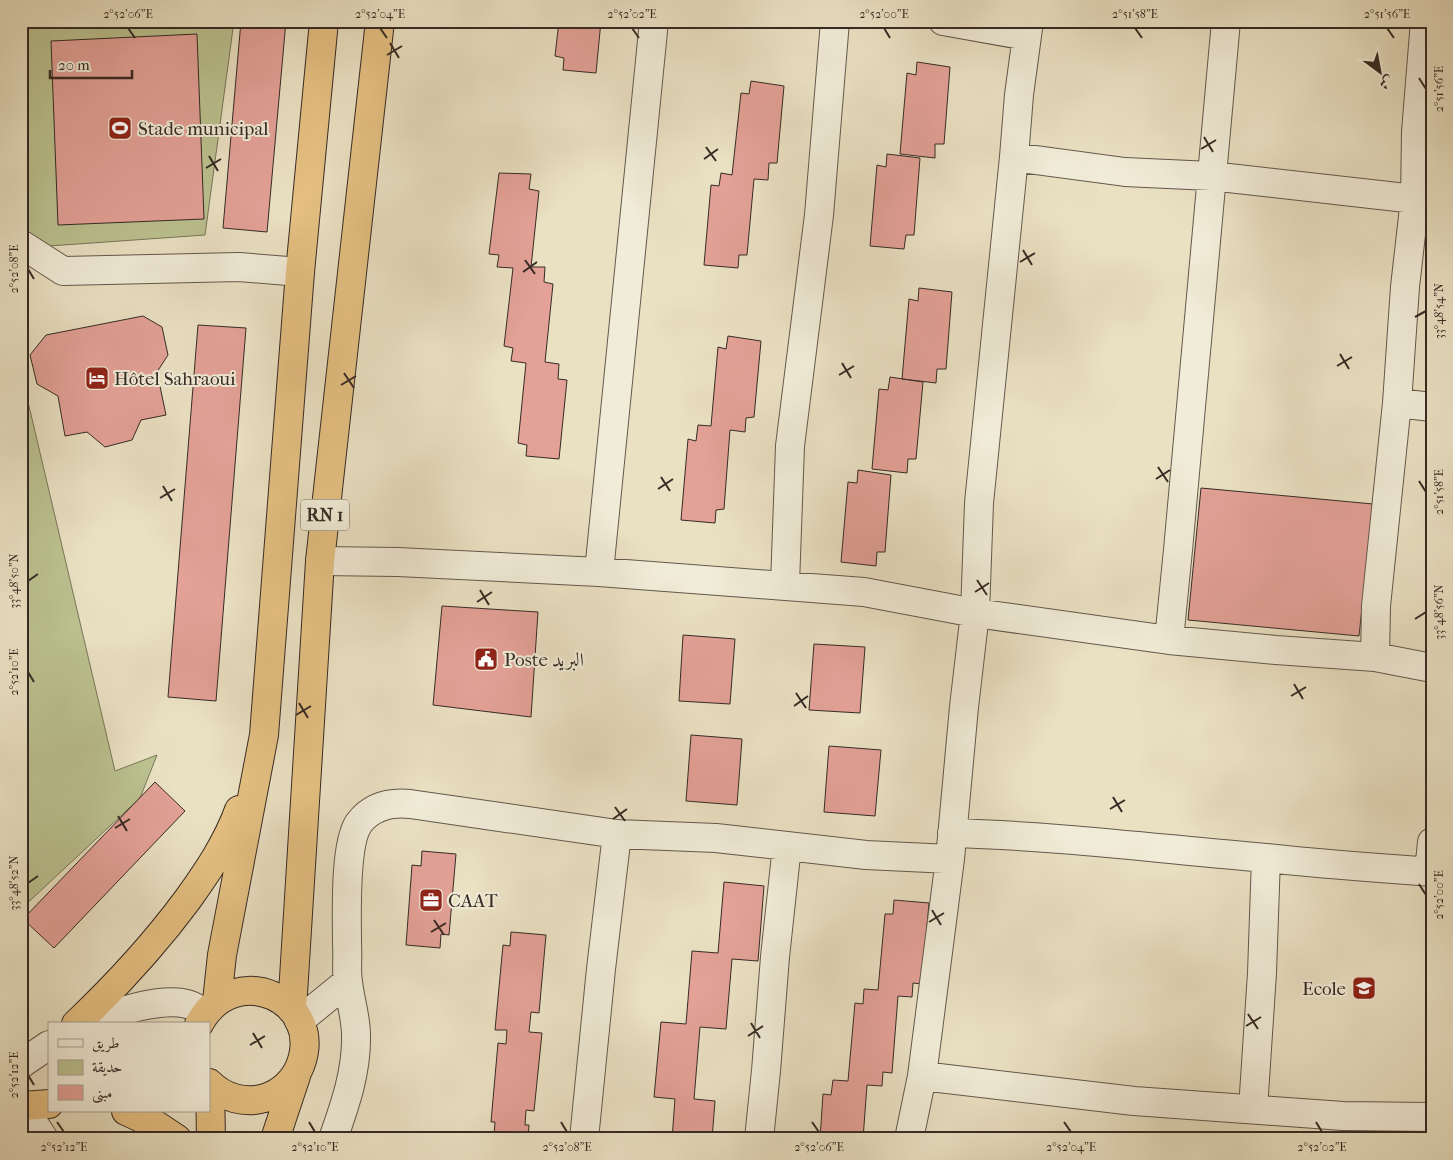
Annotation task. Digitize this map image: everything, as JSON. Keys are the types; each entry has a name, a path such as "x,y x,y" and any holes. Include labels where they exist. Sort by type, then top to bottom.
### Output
{"highway":[{"name":"RN 1","path":"207,1012 222,954 264,735 300,272 324,21"},
{"name":"RN 1","path":"296,1016 320,561 380,21"},
{"path":"78,1022 137,963 207,872 226,841 237,816 264,735"},
{"path":"207,1012 231,993 248,990 265,992 280,999 296,1016 305,1043 303,1058 275,1139"},
{"path":"210,1085 224,1094 240,1100 257,1100 273,1095 287,1086 298,1072"},
{"path":"128,1112 156,1125 177,1139"},
{"path":"210,1112 211,1139"}],"street":[{"path":"599,572 654,21"},
{"path":"785,584 790,446 819,215 835,21"},
{"path":"909,1139 922,1076 951,846 975,613 979,503 1019,95 1028,29 944,21"},
{"path":"1169,640 1226,21"},
{"path":"1375,656 1376,606 1397,403 1405,287 1415,199 1416,132 1426,69 1425,21"},
{"path":"1014,157 1125,172 1211,176 1415,199"},
{"path":"21,244 63,271 239,267 300,272"},
{"path":"1397,403 1432,407"},
{"path":"320,561 398,562 785,584 864,592 975,613 1169,640 1276,650 1375,656 1432,668"},
{"path":"333,1139 352,1082 356,1058 354,1010 348,981 347,903 352,838 358,824 368,813 381,806 395,803 410,804 617,834 716,838 866,854 951,846 994,834 1430,872 1432,842"},
{"path":"584,1139 617,834"},
{"path":"759,1139 787,846"},
{"path":"1253,1109 1262,973 1266,858"},
{"path":"296,1016 348,981"},
{"path":"91,1022 127,1010 166,1003 189,1004 207,1012"},
{"path":"21,1064 48,1046"},
{"path":"922,1076 1134,1100 1343,1116 1432,1117"},
{"path":"44,1139 28,1105 48,1092"}],"green space":[{"name":"Stade municipal","path":"21,21 234,21 205,235 35,247 21,266"},
{"path":"21,372 115,771 157,755 140,798 21,909"}],"building":[{"path":"241,21 286,21 267,232 223,228"},
{"path":"559,21 601,21 596,73 563,70 564,58 555,56"},
{"name":"Stade municipal","path":"197,34 204,219 58,225 51,41"},
{"path":"917,62 950,67 944,144 935,144 935,158 900,154 907,73 916,75"},
{"path":"751,81 784,86 777,163 769,163 768,180 754,179 747,255 739,255 738,268 704,265 711,185 719,186 721,173 732,175 741,93 749,94"},
{"path":"887,154 920,158 914,235 906,235 904,249 870,246 877,165 886,167"},
{"path":"499,173 531,174 529,189 539,191 531,267 545,267 544,282 553,284 545,362 559,364 558,379 567,380 559,459 526,456 527,445 518,443 526,363 511,361 513,348 504,346 513,268 497,267 499,255 489,254"},
{"path":"919,288 952,292 946,369 937,369 936,383 902,379 909,299 918,301"},
{"name":"Hôtel Sahraoui","path":"143,316 162,327 168,355 157,372 166,415 141,420 132,440 105,447 87,432 65,436 58,396 37,384 30,355 46,335"},
{"path":"198,325 246,328 216,701 168,697"},
{"path":"1432,331 1432,396 1425,395"},
{"path":"728,336 761,341 754,417 746,418 745,432 730,430 724,509 716,510 715,523 681,520 688,439 696,441 698,425 711,426 718,347 726,349"},
{"path":"890,377 923,382 916,459 908,459 907,473 872,469 879,389 888,390"},
{"path":"858,470 891,475 885,552 877,552 876,566 841,562 848,482 857,483"},
{"path":"1201,488 1373,504 1359,636 1188,620"},
{"name":"Poste البريد","path":"442,606 538,612 531,717 433,705"},
{"path":"683,635 735,639 730,704 679,701"},
{"path":"814,644 865,647 860,713 809,710"},
{"path":"691,735 742,739 737,805 686,801"},
{"path":"829,746 881,750 875,816 824,812"},
{"path":"155,782 185,811 54,948 23,919"},
{"name":"CAAT","path":"422,851 456,854 449,935 441,934 440,948 406,945 412,865 421,866"},
{"path":"724,882 764,886 758,961 732,959 726,1029 700,1027 694,1099 715,1101 712,1139 672,1139 675,1099 654,1097 661,1022 686,1024 692,951 718,953"},
{"path":"894,900 929,903 922,984 913,983 912,997 898,996 892,1073 883,1072 882,1086 867,1085 863,1139 820,1139 823,1094 831,1095 833,1080 848,1081 855,1003 863,1004 864,989 878,990 885,914 893,914"},
{"path":"511,932 546,935 539,1013 531,1012 529,1032 542,1033 534,1111 526,1110 525,1125 529,1125 528,1139 485,1139 486,1135 494,1135 495,1122 491,1122 498,1043 506,1044 507,1030 495,1030 503,945 510,946"}],"place":[{"name":"Stade municipal","path":"120,128"},
{"name":"Hôtel Sahraoui","path":"97,378"},
{"name":"Poste البريد","path":"486,659"},
{"name":"CAAT","path":"431,900"},
{"name":"Ecole","path":"1364,988"}]}
